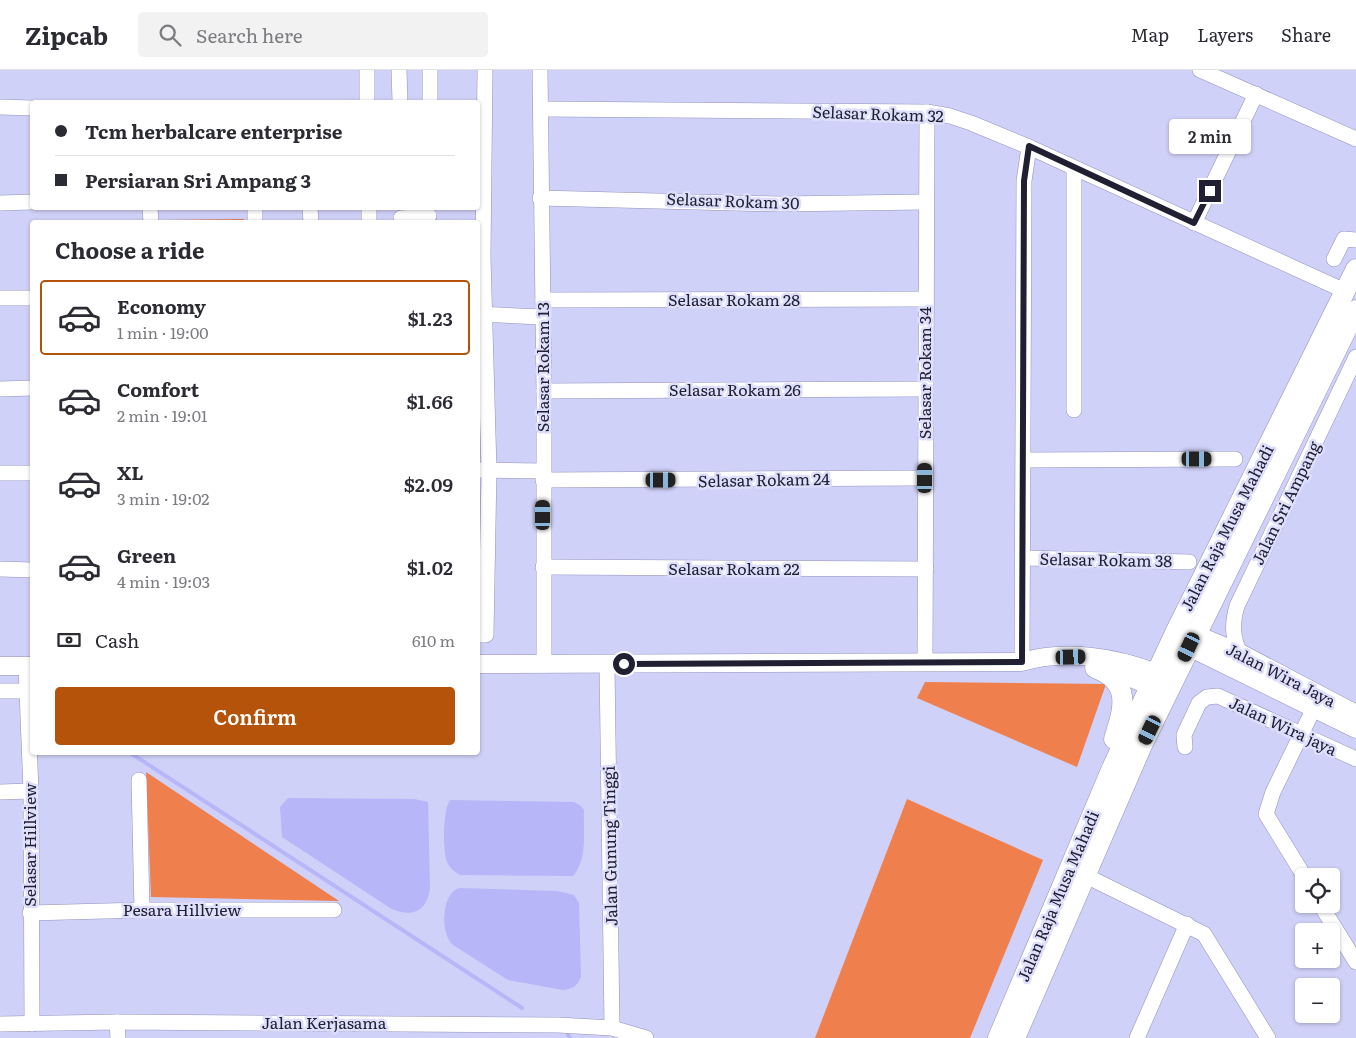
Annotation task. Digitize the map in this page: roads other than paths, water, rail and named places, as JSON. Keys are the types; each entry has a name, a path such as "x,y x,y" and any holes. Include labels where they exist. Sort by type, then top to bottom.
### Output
{"main road":[{"name":"Jalan Raja Musa Mahadi","path":"1015,1038 1077,872 1112,768 1155,681 1176,631 1337,288 1356,269"},
{"name":"Jalan Raja Musa Mahadi","path":"998,1038 1077,872 1356,310"},
{"path":"1162,704 1155,681 1193,641"},
{"path":"1095,668 1108,673 1115,679 1124,702 1109,757 1112,768"}],"street":[{"path":"367,100 368,70"},
{"path":"399,70 400,100"},
{"path":"430,70 430,100"},
{"path":"482,635 483,470 481,314 485,70"},
{"name":"Selasar Rokam 13","path":"540,70 540,198 544,391 544,665"},
{"path":"1200,70 1356,139"},
{"path":"1194,223 1256,94"},
{"path":"0,107 30,108"},
{"name":"Selasar Rokam 32","path":"540,109 927,112 950,116 1029,146 1074,169 1337,288"},
{"name":"Selasar Rokam 34","path":"925,663 925,202 927,112"},
{"path":"1022,662 1024,558 1024,181 1029,146"},
{"path":"1074,169 1074,410"},
{"name":"Selasar Rokam 30","path":"540,198 778,204 925,202"},
{"path":"0,203 30,202"},
{"path":"401,216 429,215"},
{"path":"1334,259 1344,239 1356,240"},
{"path":"0,298 30,298"},
{"name":"Selasar Rokam 28","path":"543,300 926,299"},
{"path":"481,314 542,317"},
{"name":"Jalan Sri Ampang","path":"1240,653 1234,642 1233,630 1237,606 1356,357"},
{"path":"0,389 30,388"},
{"name":"Selasar Rokam 26","path":"544,391 925,389"},
{"path":"1024,460 1235,459"},
{"name":"Selasar Rokam 24","path":"483,470 543,475 925,478"},
{"path":"0,473 30,473"},
{"name":"Selasar Rokam 38","path":"1024,558 1189,562"},
{"name":"Selasar Rokam 22","path":"543,567 926,569"},
{"path":"0,569 30,570"},
{"name":"Jalan Wira Jaya","path":"1176,631 1356,730"},
{"name":"Jalan Wira Jaya","path":"1193,641 1240,653 1356,714"},
{"path":"480,664 1022,662 1034,658 1089,656 1115,659 1155,681"},
{"path":"1022,662 1034,668 1095,668 1112,670 1155,681"},
{"name":"Jalan Gunung Tinggi","path":"607,664 612,1028"},
{"path":"0,666 29,666"},
{"name":"Selasar Hillview","path":"29,666 27,691 31,791 30,913 32,1024"},
{"path":"0,691 27,691"},
{"name":"Jalan Wira jaya","path":"1185,747 1184,735 1199,702 1207,697 1218,696 1356,760"},
{"path":"1299,868 1266,814 1273,792 1314,708"},
{"path":"139,780 142,910"},
{"path":"0,792 31,791"},
{"path":"1077,872 1187,924 1204,934 1268,1038"},
{"name":"Pesara Hillview","path":"30,913 142,910 334,910"},
{"path":"1326,913 1356,962"},
{"path":"1137,1038 1187,924"},
{"path":"117,1022 118,1038"},
{"name":"Jalan Kerjasama","path":"0,1024 117,1022 548,1025 612,1028 646,1038"}],"water":[{"path":"288,798 414,799 428,802 430,888 425,903 421,908 411,913 404,913 390,908 282,837 280,807"},
{"path":"450,800 574,802 584,810 584,845 578,869 573,876 460,875 453,870 446,859 444,842 445,822"},
{"path":"459,888 557,891 574,895 579,903 581,977 578,983 572,988 563,990 508,980 453,945 446,932 444,915 449,898"}],"waterway":[{"path":"134,755 522,1008"}]}
